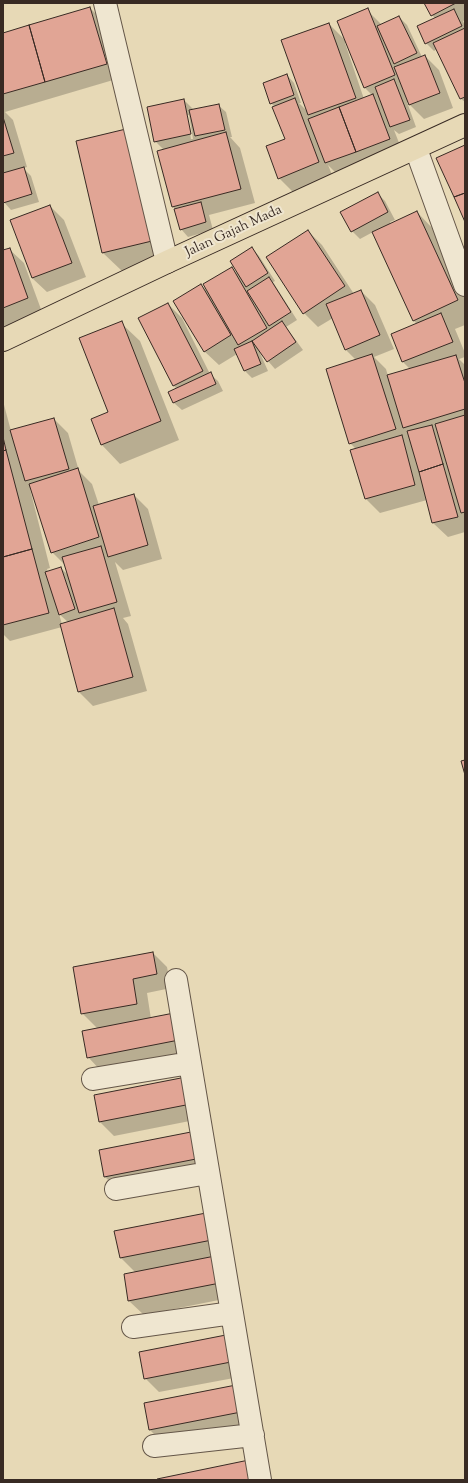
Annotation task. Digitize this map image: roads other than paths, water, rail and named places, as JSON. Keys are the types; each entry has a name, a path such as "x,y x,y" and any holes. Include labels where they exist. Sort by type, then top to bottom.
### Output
{"main road":[{"name":"Jalan Gajah Mada","path":"3,340 167,262 416,149 465,125"}],"street":[{"path":"105,3 167,262"},
{"path":"416,149 465,285"},
{"path":"176,980 260,1480"},
{"path":"94,1079 190,1063"},
{"path":"116,1189 208,1173"},
{"path":"132,1328 232,1313"},
{"path":"154,1446 253,1435"}]}
